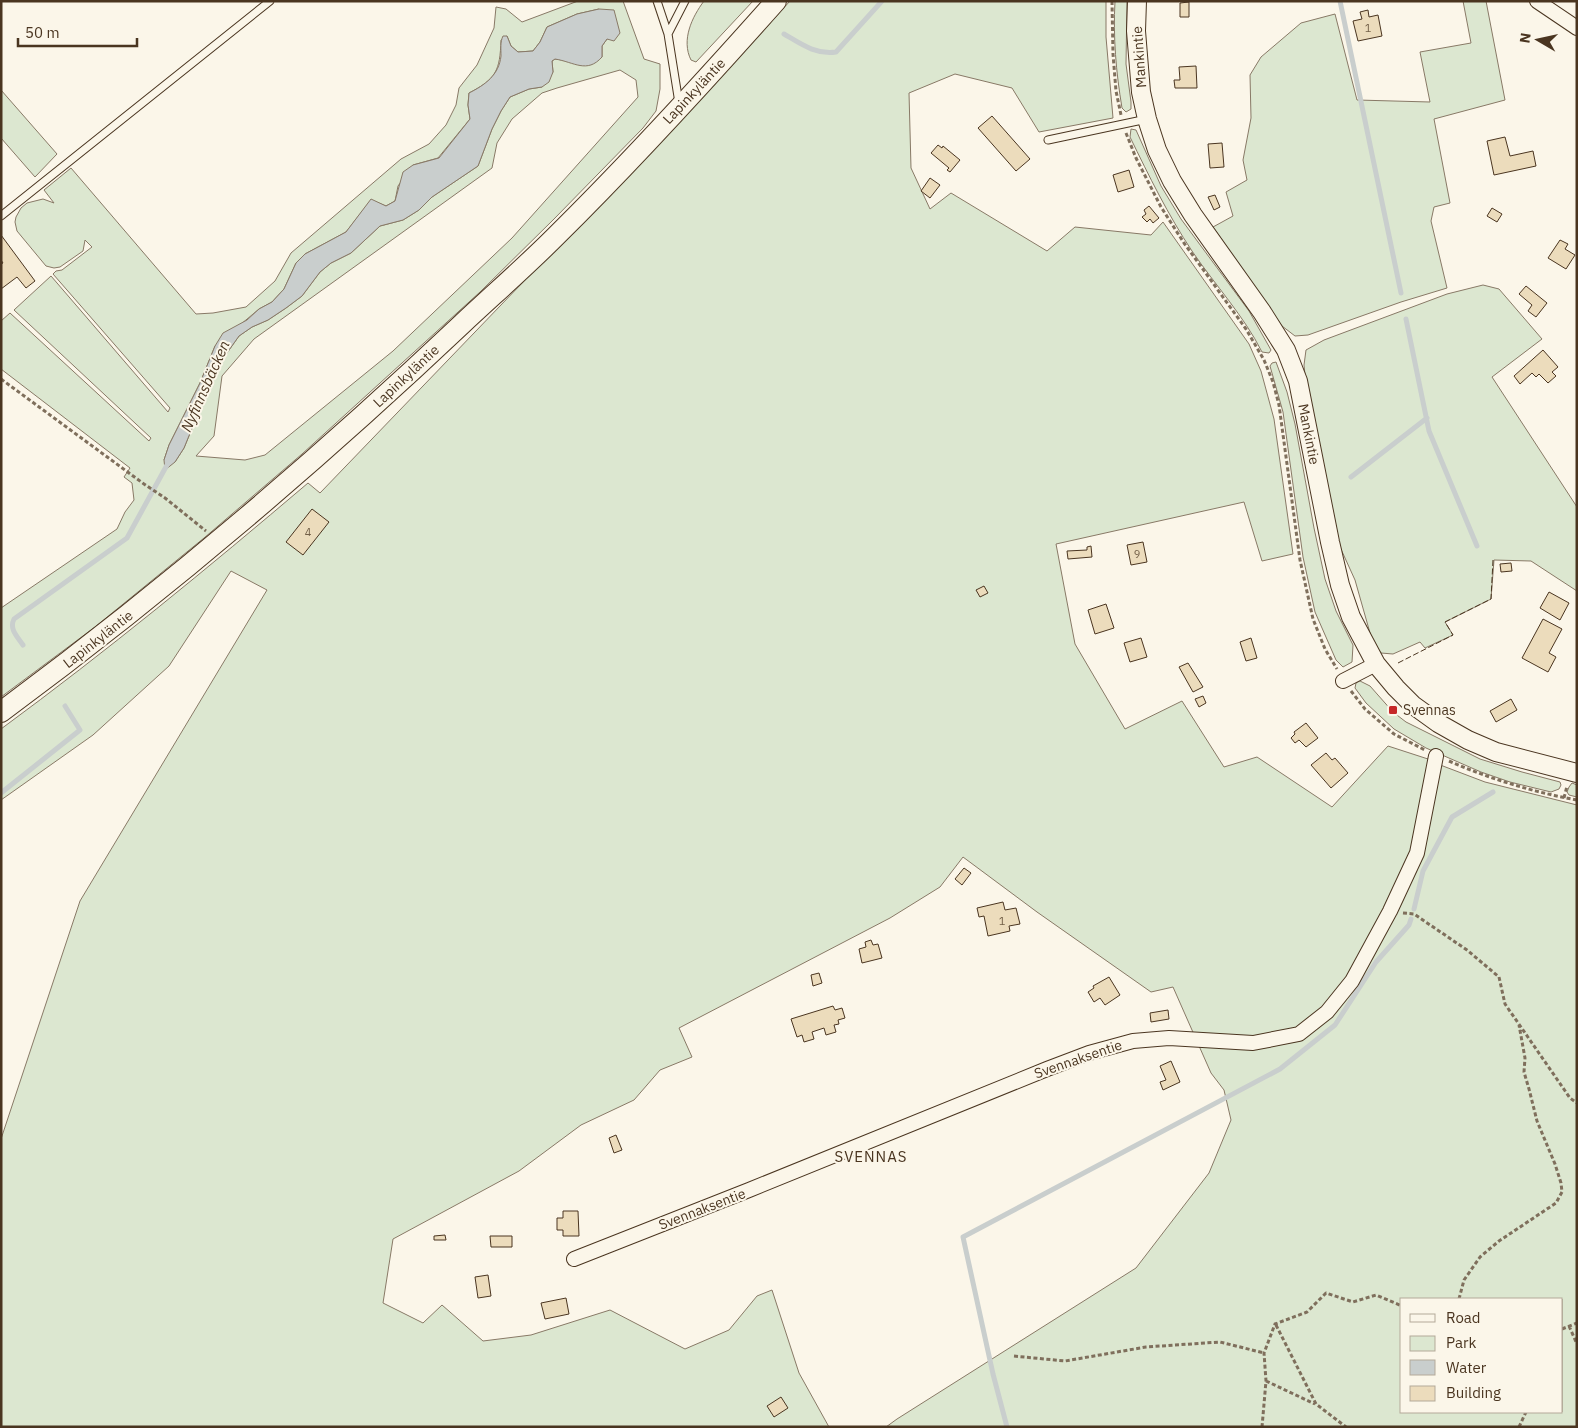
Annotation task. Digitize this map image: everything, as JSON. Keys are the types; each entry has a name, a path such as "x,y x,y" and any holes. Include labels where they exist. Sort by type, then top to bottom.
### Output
{"main road":[{"name":"Lapinkyläntie","path":"1,712 70,661 134,610 216,543 343,434 547,244 616,175 776,1"}],"street":[{"name":"Mankintie","path":"1137,1 1136,31 1141,92 1147,119 1158,150 1172,181 1193,215 1262,312 1286,350 1298,381 1340,585 1351,617 1376,664 1413,705 1438,723 1468,740 1496,752 1572,779"},
{"path":"1537,1 1577,28"},
{"path":"1344,681 1376,664"},
{"name":"Svennaksentie","path":"574,1259 1047,1069 1089,1054 1133,1041 1161,1038 1253,1043 1299,1034 1327,1012 1352,981 1390,911 1417,853 1436,756"}],"lane":[{"path":"1,216 270,1"},
{"path":"657,1 668,34 680,106"},
{"path":"668,34 685,1"},
{"path":"1048,140 1147,119"}],"path":[{"path":"1112,1 1116,92 1123,124 1136,158 1161,207 1184,243 1246,329 1264,360 1273,382 1279,405 1300,560"},
{"path":"1,379 144,484 166,498 204,528 216,543"},
{"path":"1436,756 1476,773 1510,784 1577,800"},
{"path":"1564,798 1572,779"},
{"path":"1390,911 1414,914 1467,950 1499,977 1504,1004 1570,1098 1577,1103"},
{"path":"1459,1298 1464,1280 1480,1257 1499,1241 1556,1204 1562,1192 1554,1164 1537,1121 1524,1072 1525,1058 1519,1024"},
{"path":"1262,1427 1266,1381 1264,1353 1275,1324 1307,1312 1326,1293 1353,1302 1376,1294 1400,1305"},
{"path":"1563,1329 1577,1323"},
{"path":"1275,1324 1316,1404"},
{"path":"1569,1326 1577,1344"},
{"path":"1014,1356 1065,1361 1146,1347 1220,1342 1264,1353"},
{"path":"1266,1381 1316,1404 1346,1427"},
{"path":"1519,1427 1526,1413"}],"green space":[{"path":"578,1 623,1 644,59 660,64 660,89 656,111 643,128 480,292 302,454 204,538 95,627 1,697 1,608 117,529 125,512 134,500 132,483 124,477 130,468 1,369 1,321 10,313 149,441 151,438 14,310 51,276 168,412 170,408 53,274 56,271 62,270 92,247 85,240 83,251 60,267 46,266 17,231 15,222 21,208 27,203 43,199 54,203 44,190 71,168 196,314 246,307 275,281 291,253 401,159 429,144 446,125 456,105 459,88 477,65 494,28 496,7 506,9 522,22","holes":["599,9 607,39 602,46 602,57 555,59 552,61 553,72 542,87 529,89 510,97 492,129 478,166 432,197 419,210 403,220 380,226 351,253 331,263 320,272 302,296 268,320 252,327 239,336 217,367 184,448 175,462 164,460 169,445 200,383 215,346 259,309 272,302 284,289 296,263 305,254 346,232 371,200 386,206 395,201 398,186 413,165 438,158 470,119 469,93 485,83 495,73 498,67 501,40 507,36 511,46 518,52 533,51 540,42 547,27 577,14","620,70 636,80 638,97 512,238 393,351 265,455 245,460 196,456 214,436 222,376 254,339 492,168 497,143 512,119 542,93"]},
{"path":"704,1 753,1 696,62 691,60 688,52 689,29"},
{"path":"790,1 1106,1 1106,37 1113,118 1039,132 1012,88 955,74 909,93 911,168 930,209 951,193 1047,251 1075,227 1151,235 1163,222 1249,344 1261,371 1274,419 1293,554 1262,561 1244,502 1056,544 1075,644 1125,729 1182,701 1224,767 1257,757 1332,807 1388,746 1428,759 1485,782 1577,805 1577,1427 886,1427 1136,1268 1209,1173 1231,1120 1224,1090 1211,1073 1173,987 1151,992 1037,912 963,857 940,887 890,918 679,1028 692,1057 660,1070 634,1100 581,1125 519,1171 393,1239 383,1303 423,1323 442,1305 483,1341 531,1335 610,1310 685,1349 729,1330 757,1296 772,1290 799,1373 829,1427 1,1427 1,1139 80,901 267,590 231,571 169,666 93,735 1,800 1,729 157,609 308,483 320,493 733,64"},
{"path":"1115,1 1127,1 1126,64 1131,109 1126,112 1122,108 1117,68 1114,28"},
{"path":"1463,1 1486,1 1505,100 1434,119 1450,203 1434,207 1431,221 1447,288 1308,335 1295,336 1282,326 1213,227 1233,216 1226,192 1247,180 1243,160 1251,118 1250,75 1261,57 1301,23 1335,14 1357,100 1430,102 1420,52 1471,43"},
{"path":"1,90 57,154 35,177 1,138"},
{"path":"1131,129 1136,130 1161,186 1181,219 1249,311 1271,350 1269,353 1262,352 1247,326 1183,237 1159,195 1130,137"},
{"path":"1483,285 1499,289 1542,339 1492,377 1577,507 1577,591 1531,561 1494,560 1491,599 1445,622 1453,635 1425,648 1420,642 1393,654 1381,653 1372,640 1355,580 1335,536 1306,385 1304,365 1306,350 1324,340 1447,294"},
{"path":"1276,362 1287,392 1295,424 1325,579 1336,611 1353,645 1352,662 1343,667 1336,660 1315,612 1303,557 1283,412 1270,366"},
{"path":"1360,681 1370,686 1393,712 1406,722 1480,759 1560,782 1559,789 1551,792 1510,782 1481,772 1426,748 1394,729 1366,703 1355,688 1356,683"},
{"path":"1572,783 1577,785 1577,797 1569,795 1567,792"}],"water":[{"path":"599,9 614,10 620,33 614,41 607,39 602,46 602,57 591,65 586,66 555,59 552,61 553,72 549,82 542,87 529,89 510,97 492,129 478,166 432,197 419,210 403,220 380,226 351,253 331,263 320,272 302,296 268,320 252,327 239,336 217,367 184,448 175,462 165,470 164,460 169,445 200,383 215,346 223,333 247,320 259,309 272,302 284,289 296,263 305,254 346,232 371,199 386,206 395,201 403,172 413,165 439,158 470,119 469,93 486,83 497,69 500,63 503,36 507,36 511,46 518,52 533,51 540,42 547,27 577,14"}],"building":[{"path":"1189,2 1189,17 1180,17 1180,3"},
{"path":"1368,10 1369,17 1378,15 1382,36 1358,41 1353,21 1362,19 1360,12"},
{"path":"1196,66 1197,88 1175,88 1174,80 1180,80 1179,67"},
{"path":"992,116 1030,159 1016,171 978,128"},
{"path":"1505,137 1510,156 1533,151 1536,166 1494,175 1487,141"},
{"path":"1222,143 1224,167 1210,168 1208,144"},
{"path":"938,145 942,148 943,146 960,160 950,172 947,170 949,168 931,153"},
{"path":"1129,170 1134,187 1118,192 1113,175"},
{"path":"930,178 940,185 930,198 921,191"},
{"path":"1215,195 1220,207 1214,210 1208,197"},
{"path":"1149,206 1159,218 1153,223 1150,219 1147,222 1142,217 1146,214 1144,210"},
{"path":"1492,208 1502,214 1497,222 1487,216"},
{"path":"1,235 35,281 26,288 17,277 1,289 1,264 3,263 1,260"},
{"path":"1560,240 1568,244 1565,249 1575,255 1566,269 1548,258"},
{"path":"1526,286 1547,303 1536,317 1528,311 1532,305 1519,294"},
{"path":"1543,350 1558,367 1552,372 1556,376 1548,383 1539,374 1536,377 1532,373 1520,384 1514,376"},
{"path":"312,509 329,522 303,555 286,542"},
{"path":"1143,542 1147,562 1131,565 1127,545"},
{"path":"1091,546 1092,557 1068,559 1067,551 1087,550 1087,547"},
{"path":"1511,563 1512,571 1501,572 1500,564"},
{"path":"984,586 988,593 980,597 976,590"},
{"path":"1549,592 1569,603 1560,620 1540,608"},
{"path":"1106,604 1114,628 1095,634 1088,610"},
{"path":"1543,619 1562,629 1549,653 1556,657 1548,672 1522,658"},
{"path":"1141,638 1147,657 1130,662 1124,643"},
{"path":"1251,638 1257,658 1246,661 1240,642"},
{"path":"1188,663 1203,687 1193,692 1179,667"},
{"path":"1203,696 1206,703 1199,707 1195,699"},
{"path":"1511,699 1517,710 1496,722 1490,711"},
{"path":"1306,723 1318,738 1306,747 1299,740 1295,743 1291,738 1295,734 1294,732"},
{"path":"1326,753 1332,760 1335,758 1348,773 1331,788 1311,765"},
{"path":"964,868 971,873 962,885 955,879"},
{"path":"1003,902 1005,910 1016,908 1020,924 1009,926 1010,931 988,936 984,916 979,917 977,908"},
{"path":"871,940 873,945 878,944 882,958 862,963 859,949 866,947 865,942"},
{"path":"819,973 822,983 813,986 811,975"},
{"path":"1109,977 1120,995 1105,1005 1100,998 1094,1002 1088,992 1094,988 1093,986"},
{"path":"833,1006 835,1010 842,1008 845,1018 838,1020 839,1024 834,1025 836,1032 826,1035 824,1028 812,1032 814,1039 804,1042 802,1035 797,1037 791,1019"},
{"path":"1168,1010 1169,1019 1151,1022 1150,1013"},
{"path":"1171,1061 1180,1082 1163,1090 1160,1082 1166,1080 1160,1066"},
{"path":"616,1135 622,1150 614,1153 609,1138"},
{"path":"563,1211 578,1211 579,1236 563,1236 563,1230 557,1230 557,1218 563,1218"},
{"path":"445,1235 446,1240 434,1240 434,1236"},
{"path":"490,1236 512,1236 512,1247 491,1247"},
{"path":"488,1275 491,1296 478,1298 475,1277"},
{"path":"566,1298 569,1314 545,1319 541,1303"},
{"path":"781,1397 788,1408 774,1417 767,1406"}],"waterway":[{"name":"Nyfinnsbäcken","path":"784,34 815,50 836,52 882,1"},
{"path":"1340,1 1401,293"},
{"path":"1406,319 1429,431 1477,546"},
{"path":"1351,477 1427,418"},
{"name":"Nyfinnsbäcken","path":"23,645 13,629 14,619 127,538 167,465"},
{"name":"Nyfinnsbäcken","path":"1,793 80,730 65,706"},
{"path":"1414,909 1423,871 1452,817 1493,792"},
{"path":"1007,1427 993,1374 963,1237 1280,1069 1335,1025 1376,962 1409,925 1411,919"}],"fence":[{"path":"1398,663 1453,635 1445,622 1491,599 1493,560"}],"place":[{"name":"Svennas","path":"1393,710"}],"district":[{"name":"SVENNAS","path":"871,1156"}]}
